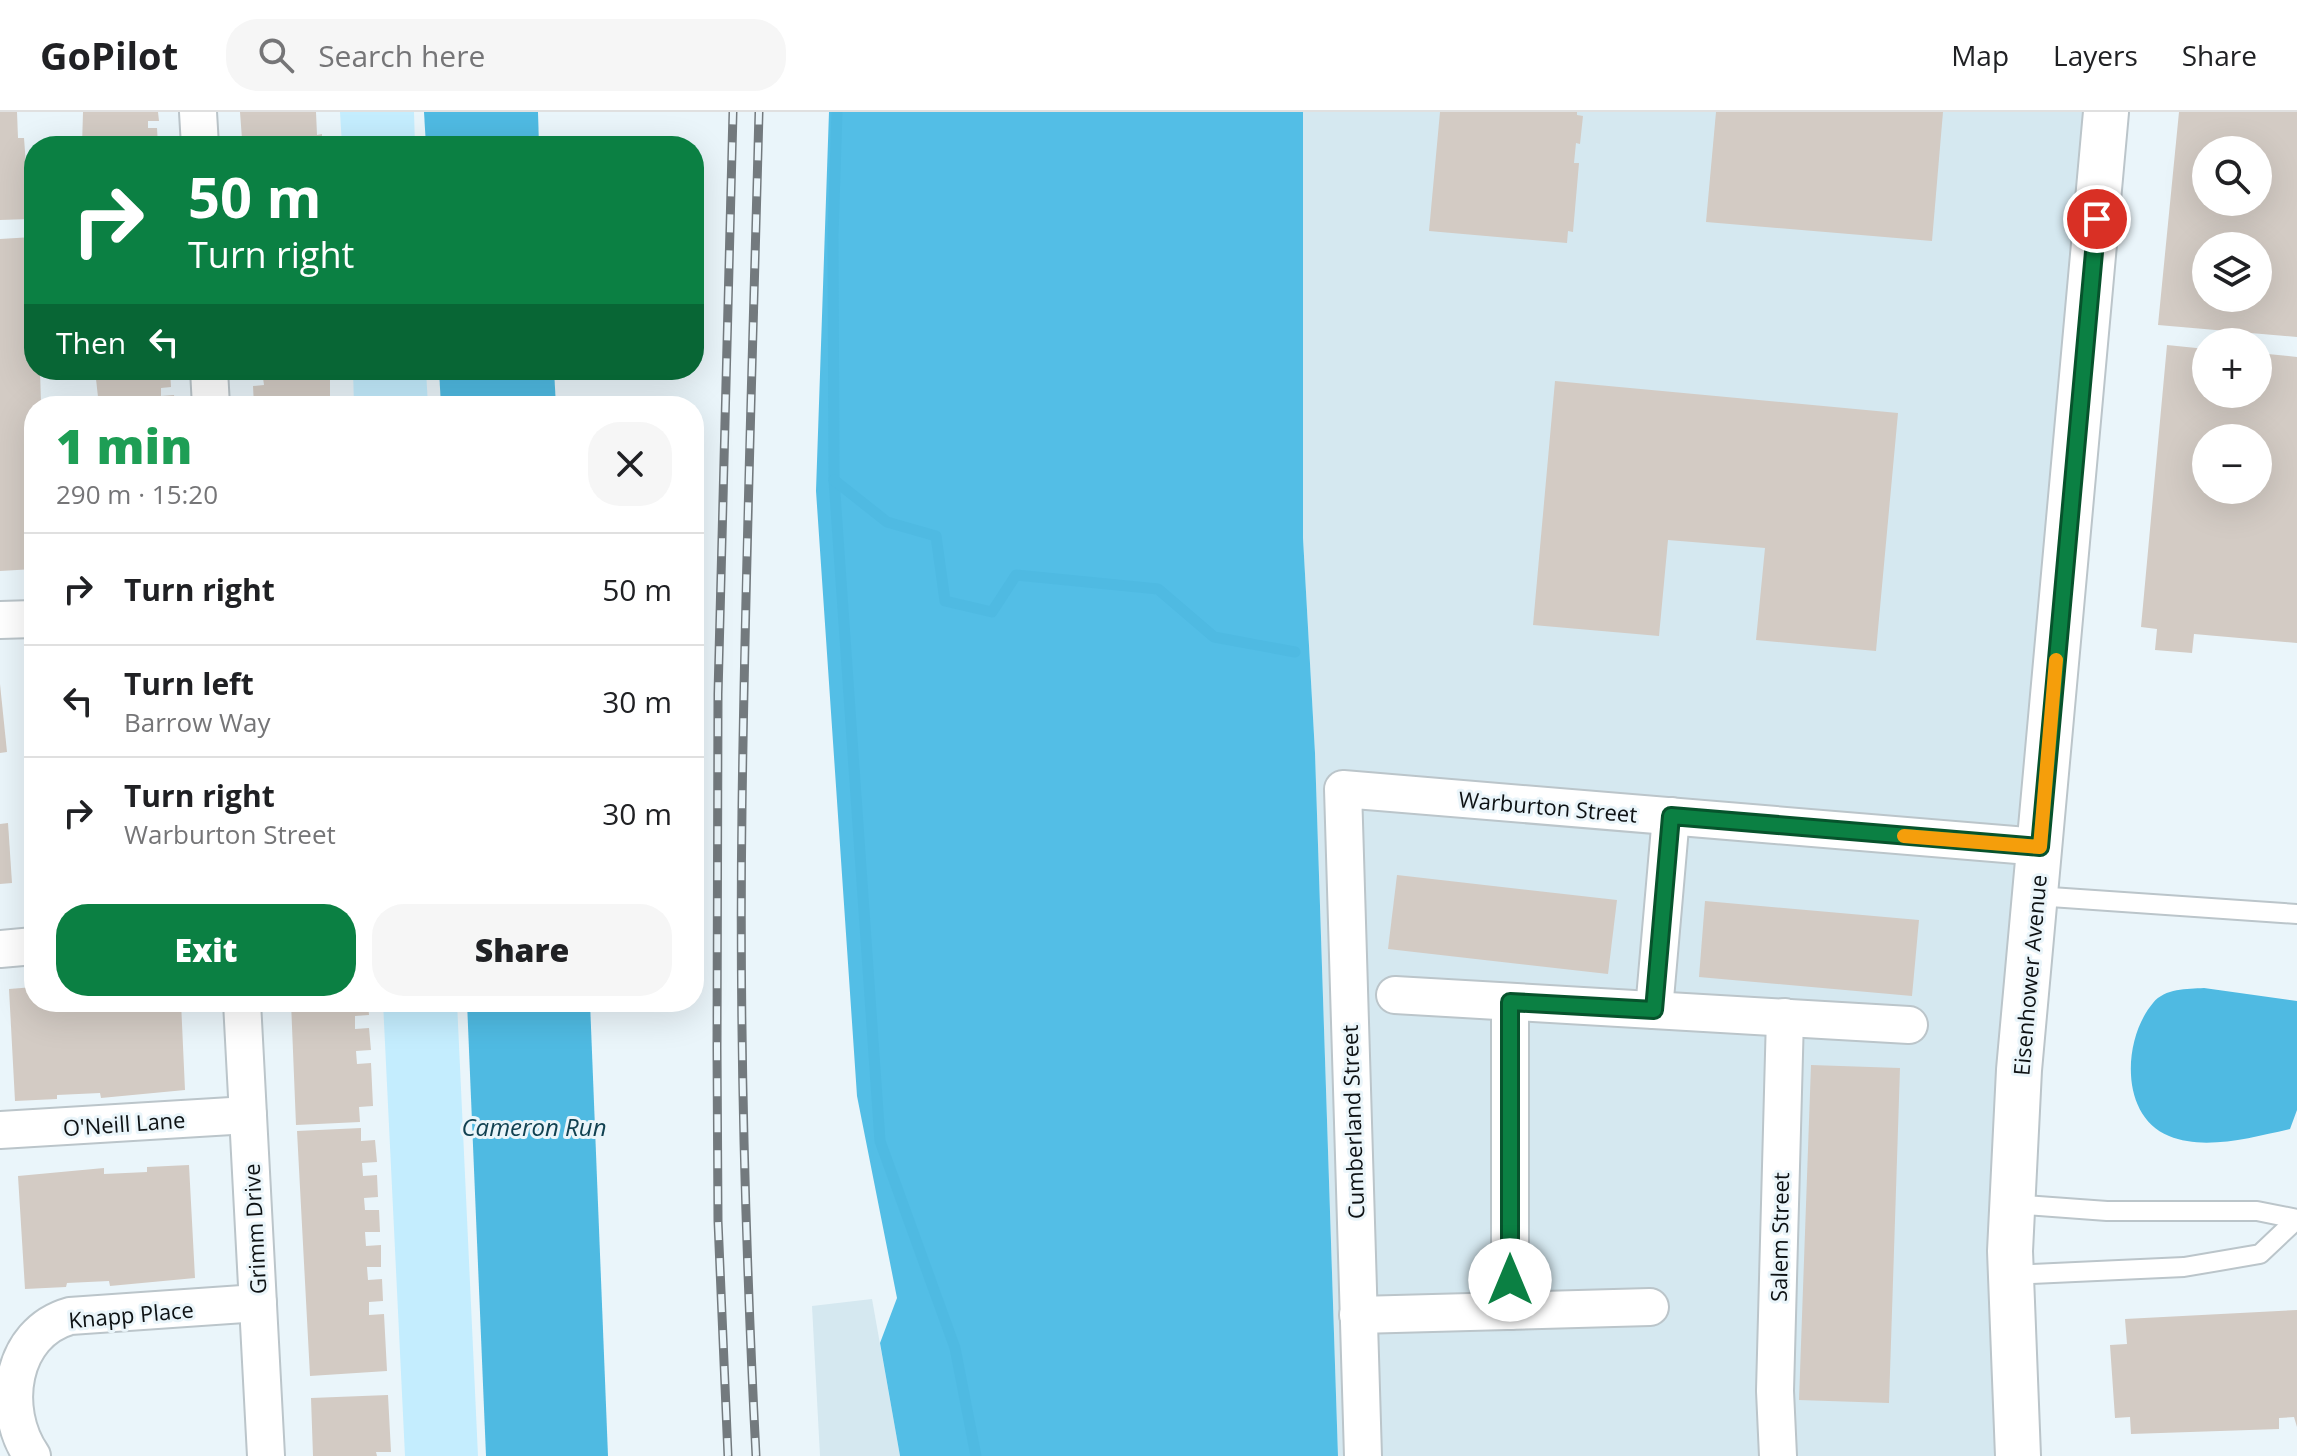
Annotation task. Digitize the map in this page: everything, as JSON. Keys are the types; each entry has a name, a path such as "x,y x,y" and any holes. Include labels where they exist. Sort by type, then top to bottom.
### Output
{"main road":[{"name":"Eisenhower Avenue","path":"2018,1456 2011,1275 2019,1070 2106,112"}],"street":[{"path":"198,112 199,136"},
{"path":"0,620 24,619"},
{"name":"Warburton Street","path":"1343,789 2040,847"},
{"name":"Cumberland Street","path":"1343,789 1363,1456"},
{"path":"1654,1010 1671,816"},
{"path":"0,949 24,947"},
{"path":"1395,995 1909,1025"},
{"path":"1510,1002 1510,1311"},
{"name":"Grimm Drive","path":"243,1012 266,1456"},
{"name":"Salem Street","path":"1778,1456 1776,1320 1785,1017"},
{"name":"O'Neill Lane","path":"0,1130 248,1115"},
{"name":"Knapp Place","path":"32,1456 5,1405 19,1362 38,1334 57,1320 258,1303"},
{"path":"1358,1315 1650,1307"}],"lane":[{"path":"2036,896 2297,914"},
{"path":"2012,1204 2107,1211 2257,1211 2297,1219"},
{"path":"2011,1275 2184,1267 2260,1254 2297,1219"}],"shaded area":[{"path":"340,112 414,112 415,136 341,136"},
{"path":"829,112 1303,112 1303,538 1315,753 1338,1456 900,1456 880,1343 897,1298 857,1096 816,491"},
{"path":"1303,112 2105,112 2036,896 2018,1456 1338,1456 1315,753 1303,538"},
{"path":"353,380 427,380 427,396 354,396"},
{"path":"383,1012 457,1012 478,1456 405,1456"},
{"path":"872,1299 900,1456 820,1456 812,1306"}],"water":[{"path":"424,112 538,112 539,136 425,136"},
{"path":"440,380 555,380 555,396 440,396"},
{"path":"2204,988 2297,1001 2297,1110 2290,1129 2245,1139 2198,1142 2169,1136 2153,1126 2141,1112 2131,1075 2136,1036 2143,1018 2164,994"},
{"name":"Cameron Run","path":"467,1012 590,1012 608,1456 486,1456"}],"building":[{"path":"0,112 17,112 18,138 24,138 24,219 0,220"},
{"path":"83,112 158,112 159,121 148,121 148,128 157,128 157,136 82,136"},
{"path":"240,112 316,112 317,135 322,134 322,136 242,136"},
{"path":"1440,112 1577,112 1577,115 1583,116 1574,163 1579,163 1573,232 1568,231 1567,243 1429,231"},
{"path":"1716,112 1943,112 1932,241 1706,222"},
{"path":"2179,112 2297,112 2297,337 2272,335 2272,328 2158,325"},
{"path":"24,238 24,380 40,380 41,396 24,396 24,570 0,571 0,239"},
{"path":"2167,345 2192,348 2192,408 2272,408 2272,354 2297,357 2297,643 2194,634 2192,653 2155,650 2157,629 2141,627"},
{"path":"96,380 171,380 171,387 161,388 161,396 98,396"},
{"path":"263,380 330,380 330,396 254,396 253,386 264,385"},
{"path":"1555,381 1898,413 1876,651 1756,640 1765,548 1668,540 1659,636 1533,625"},
{"path":"0,684 7,752 0,753"},
{"path":"8,823 12,883 0,884 0,824"},
{"path":"1397,875 1617,900 1608,974 1388,949"},
{"path":"1705,901 1919,920 1912,996 1699,977"},
{"path":"24,988 24,1012 181,1012 185,1090 101,1098 100,1093 57,1095 57,1099 15,1101 9,989"},
{"path":"291,1012 369,1012 369,1015 355,1016 355,1029 369,1028 371,1050 356,1051 357,1064 371,1063 373,1106 359,1107 360,1122 296,1125"},
{"path":"1811,1065 1900,1068 1889,1403 1799,1400"},
{"path":"361,1128 361,1141 375,1140 377,1162 362,1163 363,1176 377,1175 378,1197 364,1198 365,1210 379,1210 380,1232 365,1232 366,1246 381,1245 381,1267 367,1267 368,1280 382,1279 383,1301 369,1302 369,1315 384,1314 387,1371 310,1376 297,1131"},
{"path":"189,1165 195,1278 110,1286 109,1281 67,1283 66,1287 25,1289 18,1176 104,1168 104,1174 147,1172 147,1167"},
{"path":"2297,1310 2297,1427 2294,1417 2279,1418 2279,1429 2131,1434 2130,1417 2115,1418 2110,1345 2127,1344 2125,1319"},
{"path":"388,1395 391,1452 376,1452 377,1456 313,1456 311,1398"}],"waterway":[{"path":"837,112 833,235 834,480 880,1141 955,1348 976,1456"},
{"path":"834,480 887,522 936,536 945,601 992,612 1016,575 1158,589 1214,637 1295,652"}],"railway":[{"path":"728,1456 718,1221 718,694 733,112"},
{"path":"756,1456 744,1132 741,889 759,112"}],"slow traffic":[{"path":"1904,836 2040,847 2056,660"}],"route":[{"path":"1510,1280 1510,1002 1654,1010 1671,816 2040,847 2097,219"}]}
